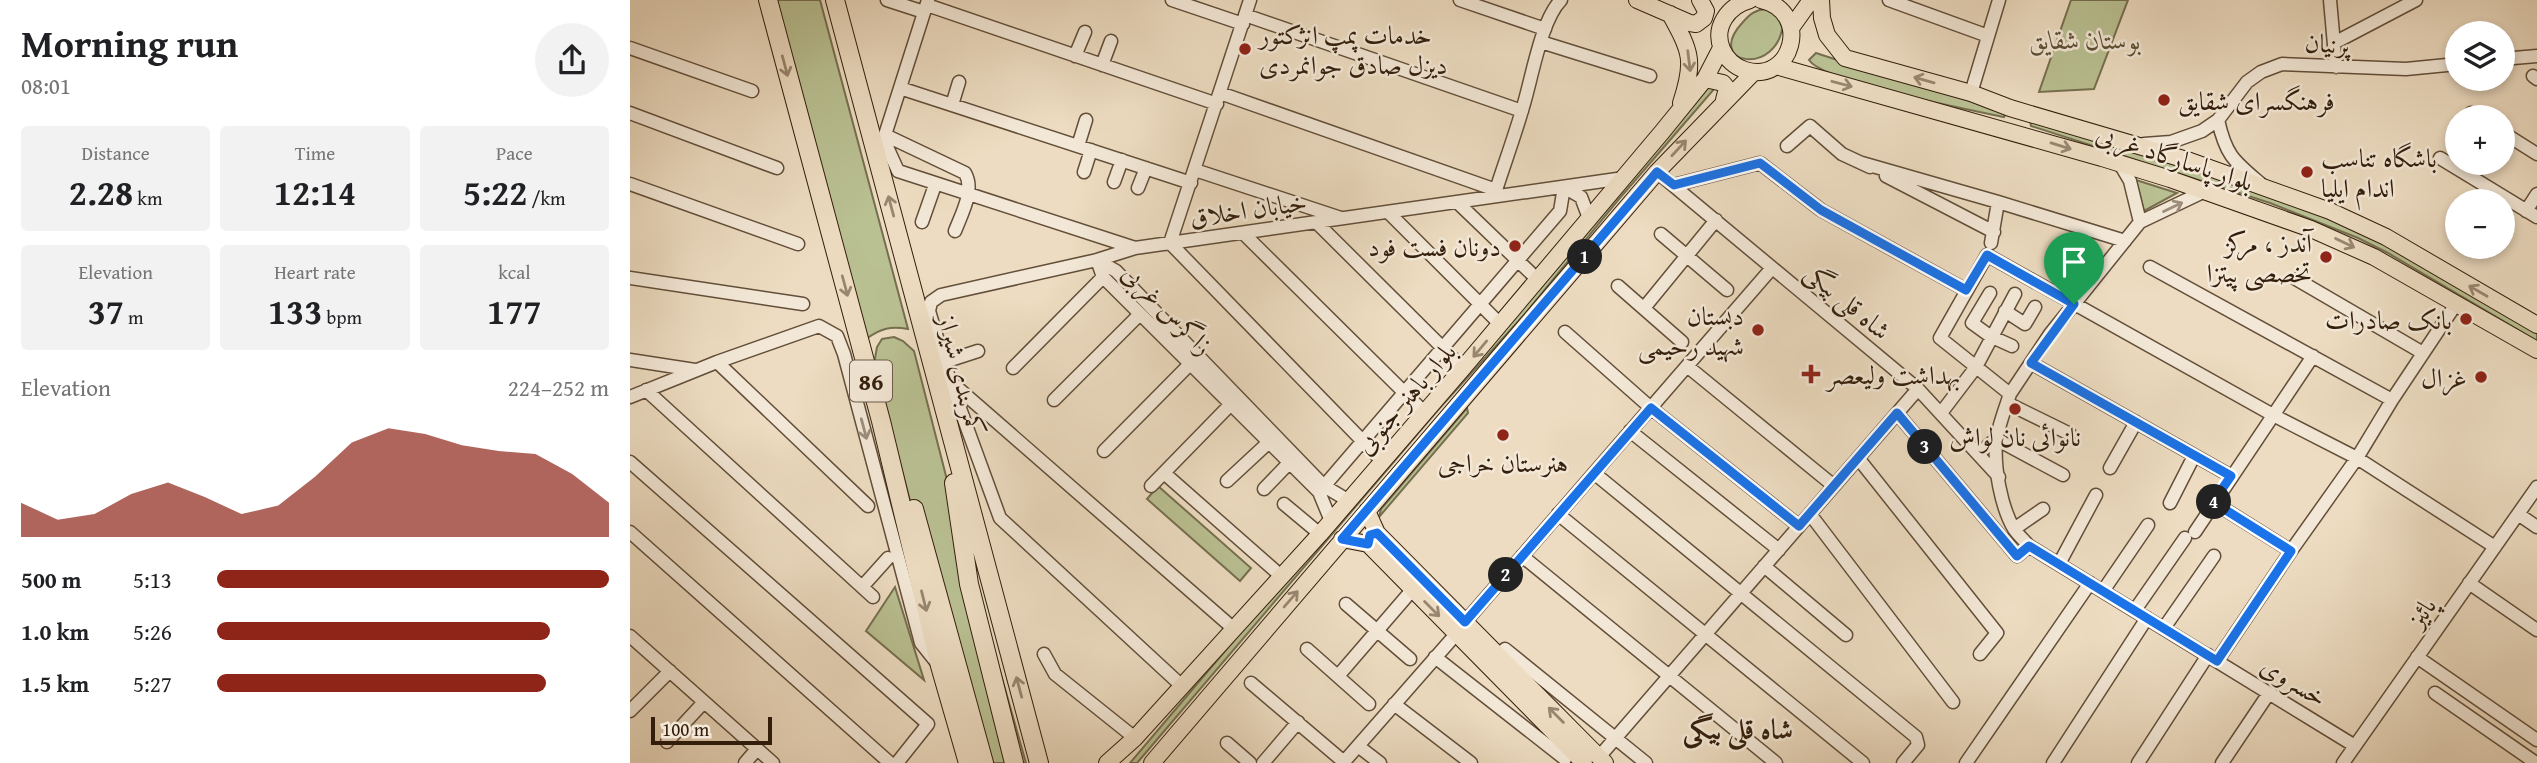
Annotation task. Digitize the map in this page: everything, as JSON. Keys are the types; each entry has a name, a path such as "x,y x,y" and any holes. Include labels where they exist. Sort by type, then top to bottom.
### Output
{"highway":[{"name":"86","path":"768,0 881,421 940,666 968,763"},
{"name":"کمربندی شیراز","path":"835,0 947,424 1042,760"},
{"path":"881,421 914,510 984,763"},
{"path":"947,424 969,584 1014,763"}],"main road":[{"path":"1637,0 1696,24 1704,18 1706,11 1702,0 1722,3 1746,1"},
{"path":"1721,48 1735,65 1754,72 1776,66 1789,49 1791,28 1784,12 1761,0"},
{"path":"1791,28 1811,0"},
{"name":"بلوار پاسارگاد غربی","path":"1821,0 1822,18 1828,36 1845,58 1971,93 2010,108 2133,144 2329,211 2386,237 2537,325"},
{"name":"بلوار باهنر جنوبی","path":"1107,763 1135,738 1183,687 1326,528 1624,178 1705,79 1721,48 1721,23 1726,14 1746,1"},
{"path":"1670,14 1690,57 1690,75 1679,111"},
{"name":"بلوار پاسارگاد غربی","path":"1776,66 2120,164 2331,236 2374,257 2537,351"},
{"name":"بلوار باهنر جنوبی","path":"1152,763 1657,172 1754,72"},
{"path":"1705,79 1723,83 1727,88 1724,100"},
{"path":"2004,129 2010,108"},
{"path":"1367,511 1373,539 1413,589 1461,627"},
{"path":"1342,539 1373,539 1596,761"},
{"path":"1124,763 1193,684 1248,614"},
{"path":"1144,763 1227,665 1266,628"}],"street":[{"path":"887,0 926,6 1102,65 1218,99 1497,193 1554,3"},
{"path":"1172,0 1244,20 1522,110"},
{"path":"1250,0 1170,243 1383,462"},
{"path":"1460,0 1543,36 1650,76"},
{"path":"1889,0 1988,36"},
{"path":"1971,93 1999,0"},
{"path":"2330,0 2336,67"},
{"path":"2334,43 2416,0"},
{"path":"926,6 885,135 898,172 1135,248"},
{"path":"1075,56 1085,32"},
{"path":"1102,65 1111,41"},
{"path":"630,48 752,91"},
{"path":"2515,58 2537,56"},
{"name":"پرنیان","path":"2218,120 2247,82 2261,72 2282,64 2406,69 2445,65"},
{"path":"951,105 959,82"},
{"path":"900,88 1146,168 1193,177 1344,219"},
{"path":"630,113 777,168"},
{"path":"1084,172 1086,120"},
{"path":"2133,144 2185,139 2218,120 2222,140 2231,159 2264,187"},
{"path":"1787,146 1810,126 1842,155 1862,163 2125,241"},
{"path":"885,135 965,173 970,181 968,195 956,231"},
{"path":"2515,140 2537,153"},
{"path":"2440,158 2531,214 2537,194"},
{"path":"1114,182 1122,160"},
{"path":"1674,185 1760,163 1821,210 1966,290"},
{"path":"1862,163 1991,243 2074,304 2273,415 2357,458 2495,547"},
{"path":"2120,164 2130,181 2140,222 2205,191"},
{"path":"1138,188 1146,168"},
{"name":"شاه قلی بیگی","path":"1657,172 1918,389 1999,478"},
{"name":"خیابان اخلاق","path":"944,362 929,311 931,302 941,295 1097,260 1135,248 1457,202 1497,193 1624,178"},
{"path":"630,184 798,244"},
{"path":"922,222 935,185"},
{"path":"1321,489 1560,211 1564,187 1581,197 1589,218"},
{"path":"1457,202 1537,279"},
{"path":"1998,202 1991,243 1940,338 2009,398 2070,434"},
{"path":"1388,212 1500,324"},
{"path":"1644,308 1716,220"},
{"name":"خسروى","path":"2140,222 2074,304 2009,398 1996,439 1999,478 2007,512 2014,528 2029,546 2355,746"},
{"path":"1317,223 1463,368"},
{"path":"1243,233 1425,413"},
{"path":"1661,234 1727,289"},
{"name":"زاگرس غربی","path":"1097,260 1103,277 1289,463 1321,489 1349,501"},
{"name":"زاگرس غربی","path":"1097,260 1116,271 1321,489 1326,528"},
{"path":"2150,267 2392,400"},
{"path":"1251,682 1343,762 1772,268"},
{"path":"1013,368 1103,277"},
{"path":"630,278 803,304"},
{"path":"2295,279 2423,354"},
{"path":"1618,286 1682,341"},
{"path":"1990,293 1972,323 1990,336 2012,346"},
{"path":"1941,413 1976,367 2015,293"},
{"path":"2138,763 2357,458 2456,304"},
{"path":"2005,311 2025,324 2035,307"},
{"path":"1054,400 1140,314"},
{"path":"630,397 695,370 819,326 837,336 921,643 940,666"},
{"path":"1565,332 1651,408 1799,526"},
{"path":"978,351 944,362 1000,518 1183,687"},
{"path":"2134,610 2190,535 2313,356"},
{"path":"630,360 695,370"},
{"path":"717,362 868,506"},
{"path":"2031,363 2231,476"},
{"path":"1104,451 1190,364"},
{"path":"1687,366 1834,486"},
{"path":"950,380 1234,629"},
{"path":"1596,761 1918,389"},
{"path":"646,390 873,597"},
{"path":"1151,486 1231,404"},
{"path":"1897,413 2017,556 2029,546"},
{"path":"2110,468 2136,422"},
{"path":"1630,431 1779,550"},
{"path":"1978,454 1996,439 2063,475"},
{"path":"1227,481 1269,442"},
{"path":"2169,503 2194,456"},
{"path":"1858,458 1997,633 1980,654"},
{"path":"630,462 928,724 897,763"},
{"path":"1264,488 1289,463"},
{"path":"1594,473 1918,741 1903,763"},
{"path":"1164,474 1281,576"},
{"name":"پائیز","path":"2343,763 2537,487"},
{"path":"2059,564 2096,495"},
{"path":"2213,502 2291,551"},
{"path":"1284,503 1326,528"},
{"path":"2014,528 2043,509"},
{"path":"1558,514 1863,763"},
{"path":"1810,514 1953,702"},
{"path":"2518,514 2537,527"},
{"path":"2103,591 2148,525"},
{"path":"630,532 890,763"},
{"path":"1522,556 1776,763"},
{"path":"2164,628 2214,556"},
{"path":"862,587 888,558"},
{"path":"1764,566 1846,635"},
{"path":"1966,763 2090,583"},
{"path":"2469,583 2537,630"},
{"path":"1338,676 1413,589"},
{"path":"1346,604 1410,659"},
{"path":"2053,763 2147,618"},
{"path":"630,636 773,763"},
{"path":"1307,649 1369,704"},
{"path":"1506,649 1646,763"},
{"path":"1044,654 1055,674 1135,738"},
{"path":"1435,657 1565,760"},
{"path":"2417,657 2535,738 2522,753"},
{"path":"630,711 670,671"},
{"path":"2222,763 2269,693"},
{"path":"2435,693 2536,763"},
{"path":"667,742 704,702"},
{"path":"1394,704 1471,763"},
{"path":"1263,763 1298,722"},
{"path":"1227,743 1251,763"},
{"path":"1358,746 1380,763"},
{"path":"745,763 757,749"}],"green space":[{"path":"776,0 820,0 908,329 886,329 866,339"},
{"name":"بوستان شقایق","path":"2071,0 2128,0 2094,89 2039,92"},
{"path":"1766,9 1783,22 1779,40 1770,51 1758,58 1746,59 1737,56 1732,48 1733,37 1750,15"},
{"path":"1816,53 2006,113 2004,117 1868,86 1820,68 1809,60"},
{"path":"1707,83 1715,88 1524,315 1438,410 1137,763 1130,763"},
{"path":"2030,121 2144,153 2318,214 2378,239 2537,333 2537,341 2358,238 2270,203 2031,126"},
{"path":"2136,180 2177,193 2144,211"},
{"path":"894,337 914,351 956,515 1026,763 979,763 874,364 877,347 882,339"},
{"path":"1467,408 1468,413 1379,517 1381,509"},
{"path":"1158,486 1251,568 1240,581 1147,499"},
{"path":"895,587 924,680 866,631"}],"place":[{"name":"خدمات پمپ انژکتور دیزل صادق جوانمردی","path":"1245,49"},
{"name":"فرهنگسرای شقایق","path":"2164,100"},
{"name":"باشگاه تناسب اندام ایلیا","path":"2307,172"},
{"name":"دونان فست فود","path":"1515,246"},
{"name":"آندز ، مرکز تخصصی پیتزا","path":"2326,257"},
{"name":"بانک صادرات","path":"2466,319"},
{"name":"دبستان شهید رحیمی","path":"1758,330"},
{"name":"بهداشت ولیعصر","path":"1811,374"},
{"name":"غزال","path":"2481,377"},
{"name":"نانوائی نان لواش","path":"2015,409"},
{"name":"هنرستان خراجی","path":"1503,435"}],"district":[{"name":"شاه قلی بیگی","path":"1738,728"}],"route":[{"path":"1760,163 1807,201 1837,220 1966,290 1987,255 2074,304 2031,363 2231,476 2213,502 2291,551 2217,661 2029,546 2017,556 1897,413 1799,526 1651,408 1465,622 1377,533 1370,535 1368,544 1342,539 1657,172 1674,185 1760,163"}]}
